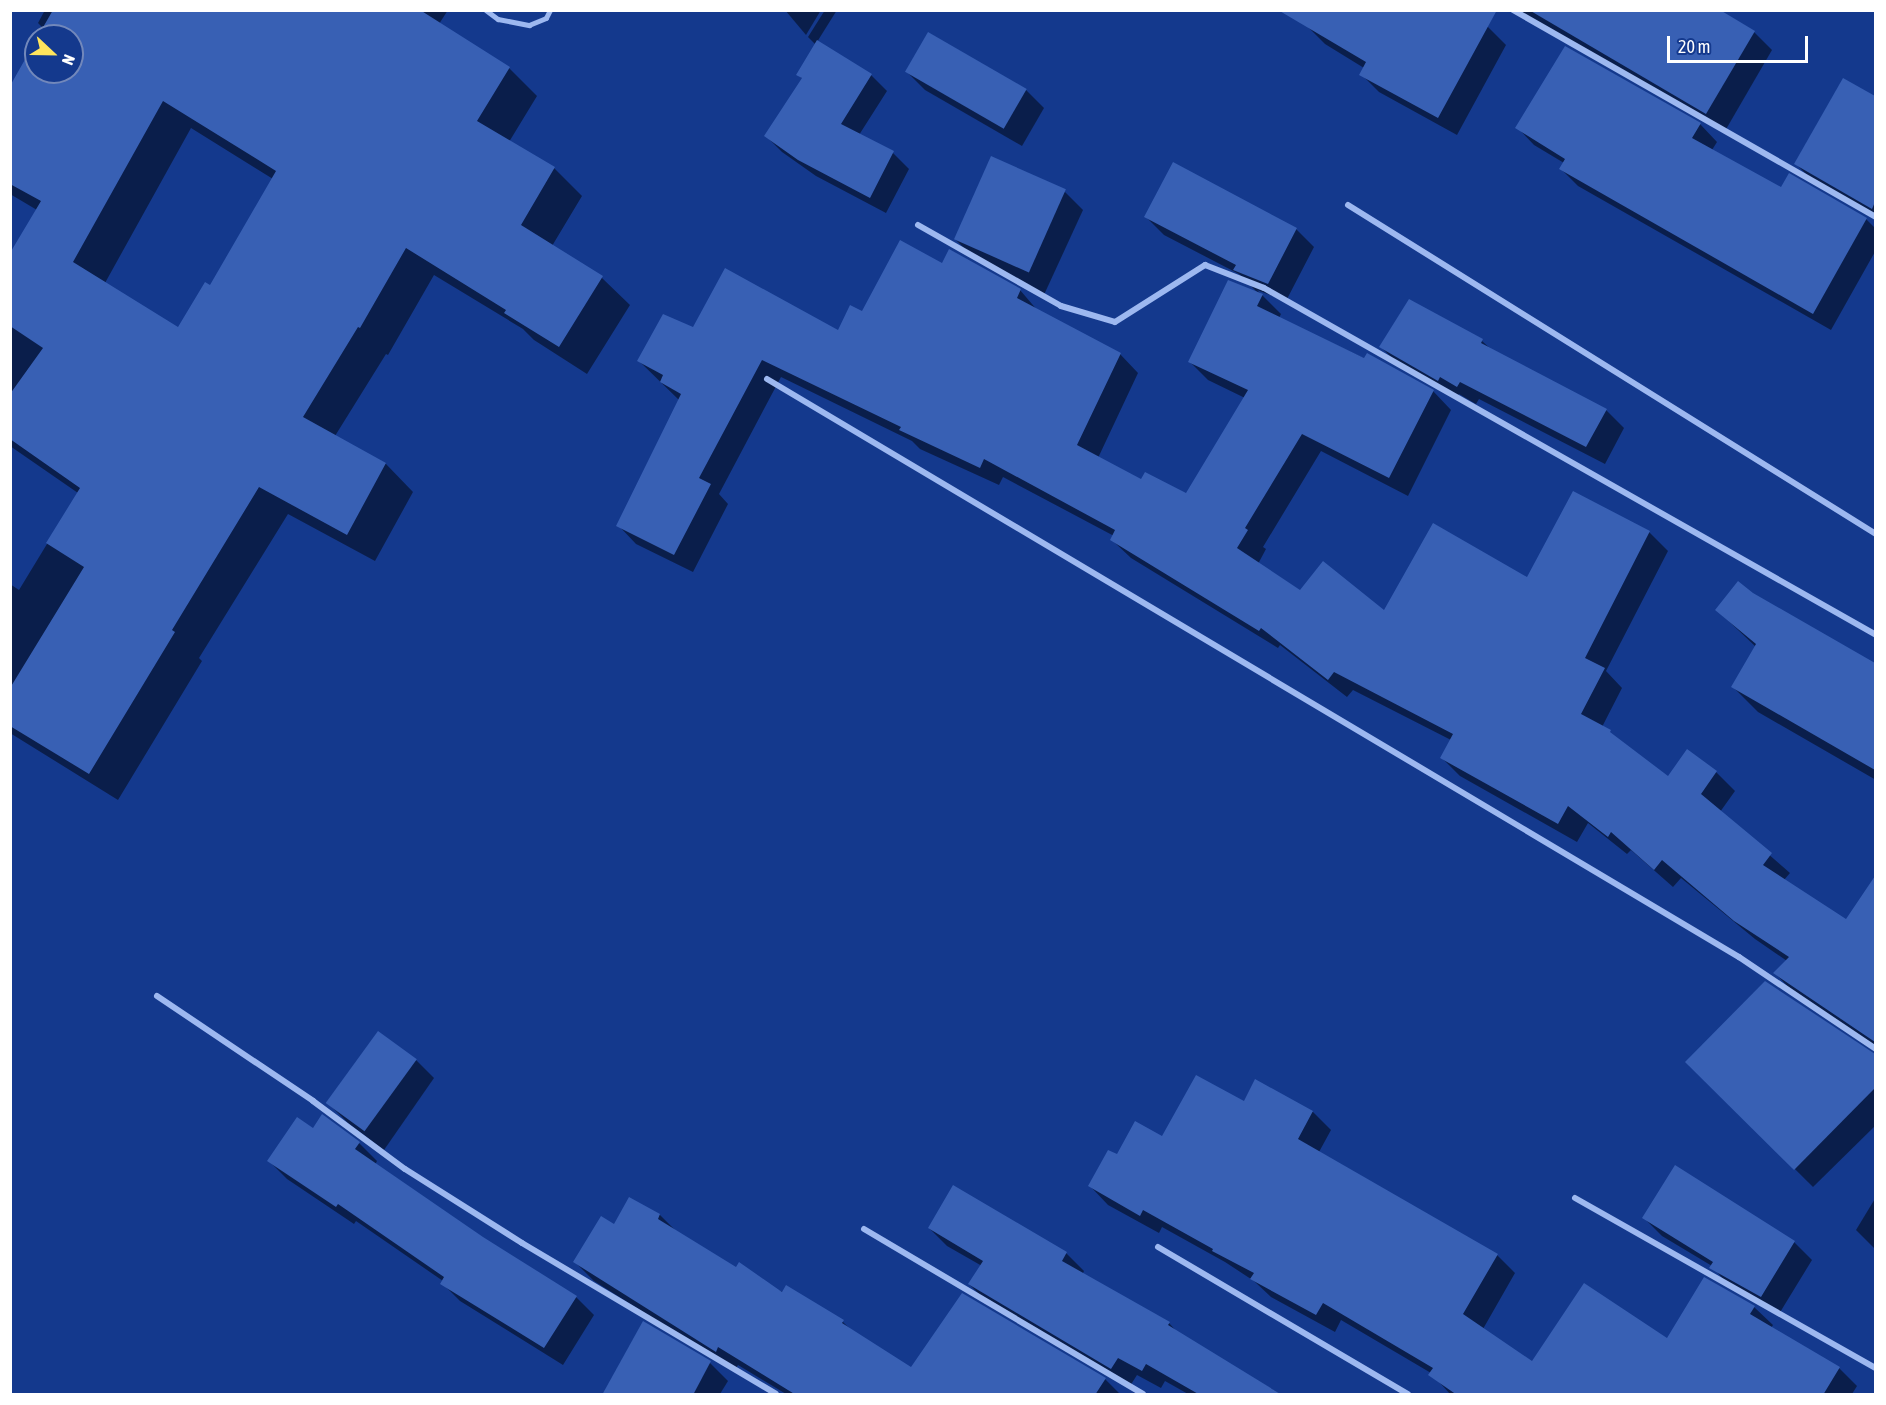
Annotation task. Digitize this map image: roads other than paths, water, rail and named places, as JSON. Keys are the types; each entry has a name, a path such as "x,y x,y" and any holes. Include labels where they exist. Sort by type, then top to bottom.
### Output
{"street":[{"path":"1513,10 1875,217"},
{"path":"1348,205 1875,534"},
{"path":"918,225 1061,306 1115,322 1205,265 1264,288 1875,635"},
{"path":"767,379 1739,957 1875,1049"},
{"path":"157,996 313,1101 405,1169 522,1243 776,1395"},
{"path":"1575,1198 1875,1368"},
{"path":"864,1229 1143,1395"},
{"path":"1158,1247 1408,1395"}],"lane":[{"path":"486,10 498,19 529,25 546,18 550,10"}]}
